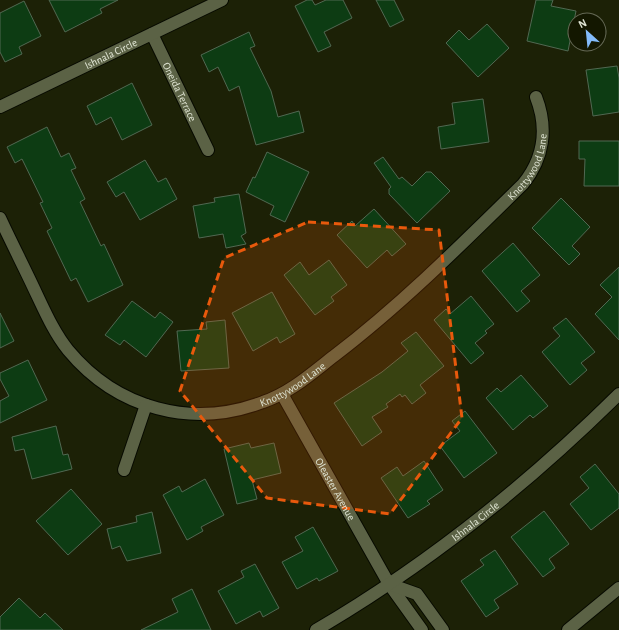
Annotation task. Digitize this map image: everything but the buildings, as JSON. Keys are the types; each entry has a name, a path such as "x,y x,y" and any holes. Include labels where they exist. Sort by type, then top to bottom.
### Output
{"street":[{"name":"Ishnala Circle","path":"0,107 222,0"},
{"name":"Oneida Terrace","path":"152,34 208,150"},
{"name":"Knottywood Lane","path":"0,218 54,329 67,349 83,367 102,383 123,395 146,405 169,411 193,414 218,414 241,409 264,402 282,394 306,378 360,337 411,293 523,184 539,158 543,138 542,117 536,97"},
{"name":"Oleaster Avenue","path":"282,394 389,584 422,630"},
{"name":"Ishnala Circle","path":"316,630 389,584 442,547 500,502 555,455 619,394"},
{"path":"124,470 146,405"},
{"path":"389,584 417,594 443,630"},
{"path":"568,630 619,588"}],"highlighted area":[{"path":"308,222 439,230 462,418 390,514 267,498 180,391 224,258"}]}
